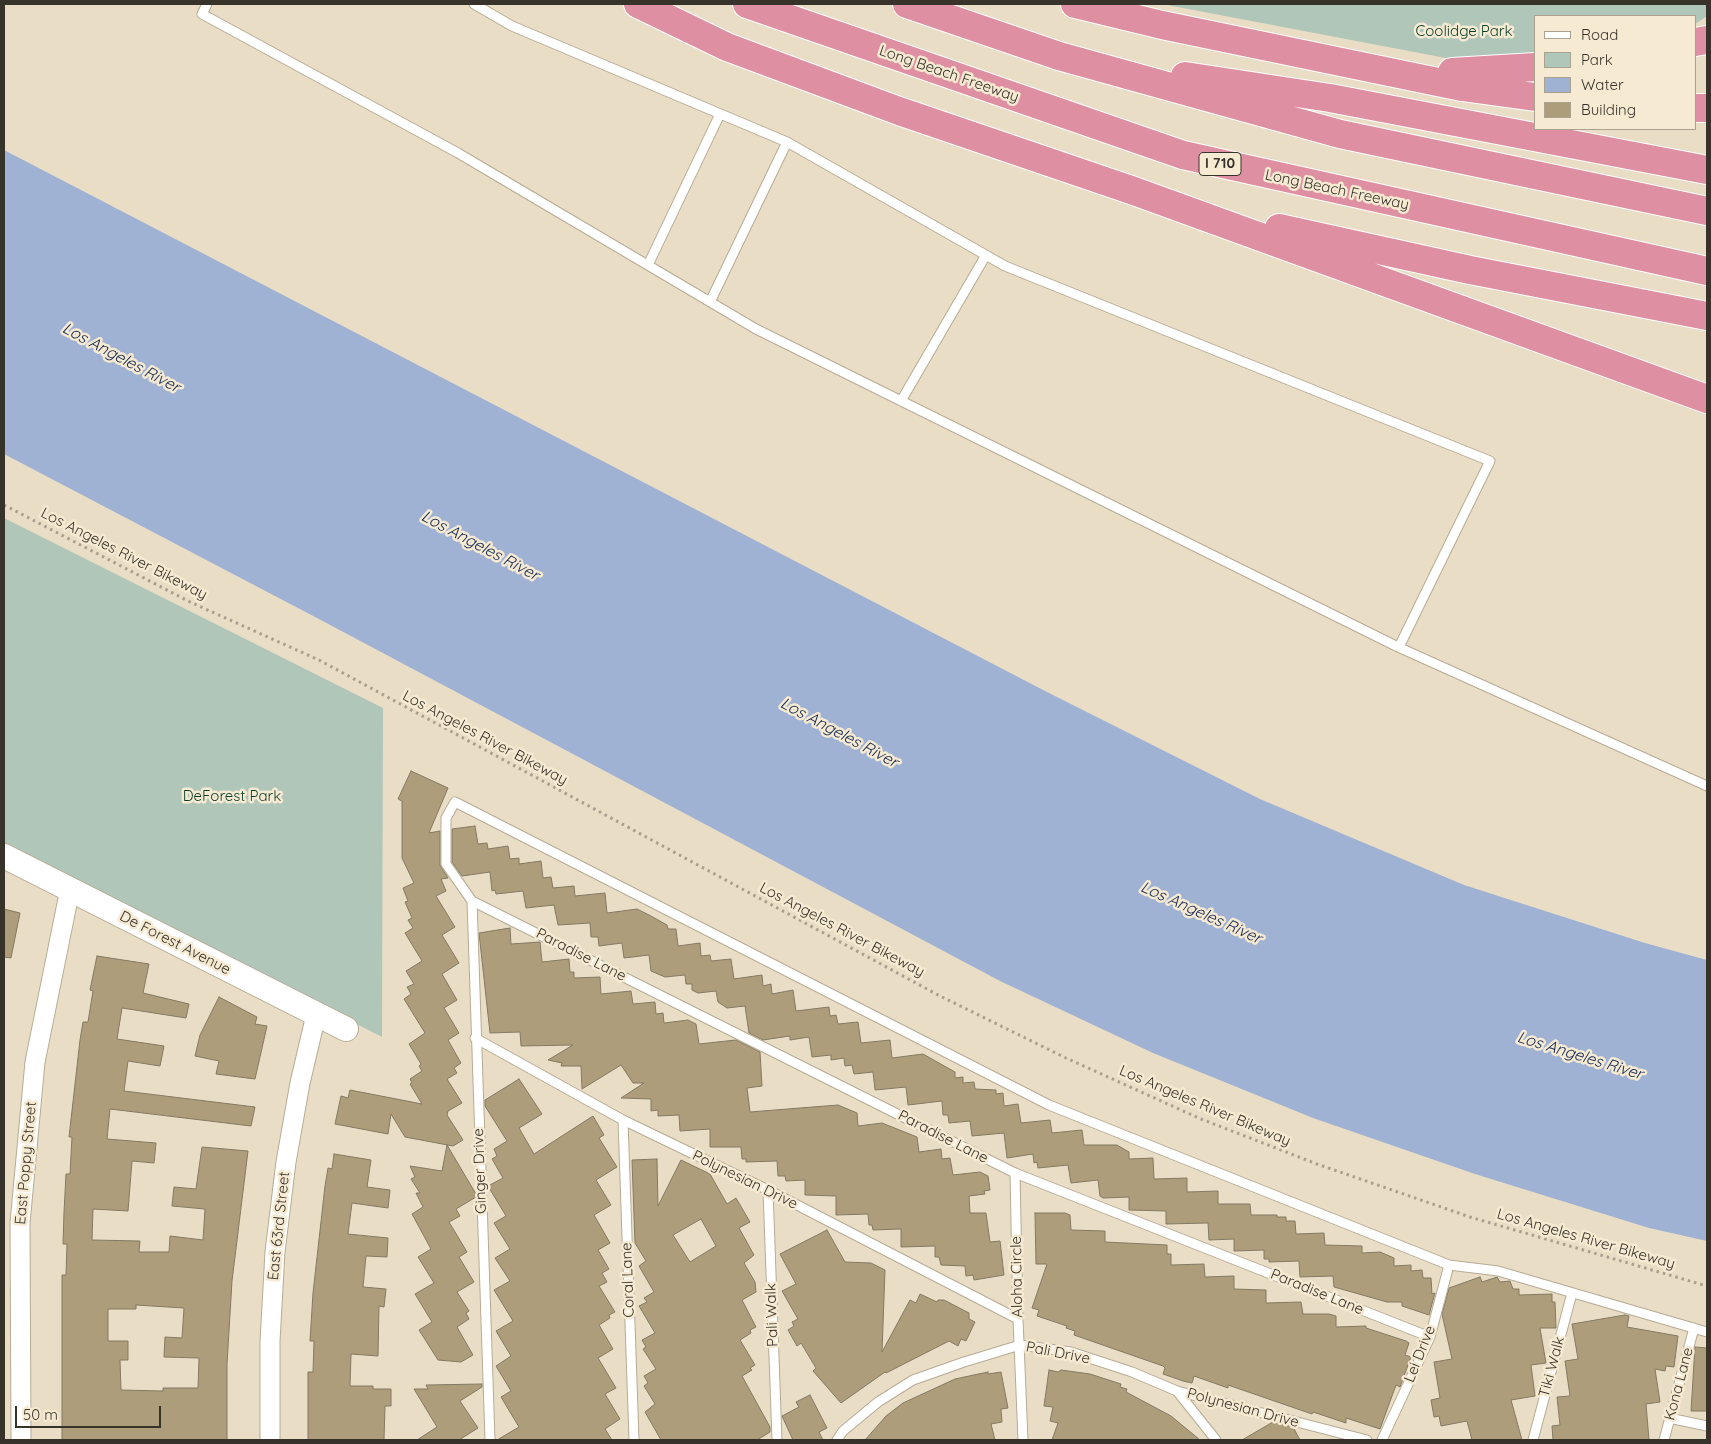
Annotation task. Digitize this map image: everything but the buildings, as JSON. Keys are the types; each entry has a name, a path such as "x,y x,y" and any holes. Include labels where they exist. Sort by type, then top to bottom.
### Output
{"highway":[{"path":"638,4 727,46 900,111 1134,191 1707,399"},
{"name":"Long Beach Freeway","path":"747,4 1183,155 1707,271"},
{"path":"907,4 1059,56 1340,134 1707,211"},
{"path":"1075,4 1162,25 1462,87 1534,97"},
{"path":"1059,56 1330,98 1707,170"},
{"path":"1356,64 1463,73 1534,67"},
{"path":"1134,191 1305,234 1470,270 1707,316"}],"street":[{"name":"De Forest Avenue","path":"4,856 346,1029"},
{"name":"East Poppy Street","path":"22,1440 20,1223 35,1062 70,890"},
{"name":"East 63rd Street","path":"270,1440 270,1341 275,1252 286,1162 298,1092 316,1015"}],"lane":[{"path":"207,4 202,14 458,153 756,329 1160,527 1399,648 1707,786"},
{"path":"474,4 512,26 787,142 1005,266 1490,460 1399,648"},
{"path":"648,265 720,114"},
{"path":"710,302 787,142"},
{"path":"901,401 986,256"},
{"path":"472,901 446,864 446,818 454,802 1049,1105 1449,1265 1498,1272 1707,1332"},
{"name":"Ginger Drive","path":"472,901 475,1038 490,1440"},
{"name":"Paradise Lane","path":"472,901 1015,1173 1430,1337"},
{"name":"Polynesian Drive","path":"475,1038 623,1120 768,1190 1018,1319"},
{"name":"Coral Lane","path":"623,1120 634,1440"},
{"name":"Aloha Circle","path":"1015,1173 1023,1440"},
{"name":"Pali Walk","path":"768,1190 777,1440"},
{"name":"Lei Drive","path":"1382,1440 1430,1337 1449,1265"},
{"name":"Tiki Walk","path":"1533,1440 1572,1293"},
{"name":"Kona Lane","path":"1664,1440 1694,1328"},
{"name":"Pali Drive","path":"837,1440 843,1431 878,1402 913,1380 1020,1345 1071,1352 1132,1372 1177,1390"},
{"path":"1177,1390 1216,1440"},
{"name":"Polynesian Drive","path":"1177,1390 1367,1440"},
{"path":"1669,1418 1707,1426"}],"path":[{"name":"Los Angeles River Bikeway","path":"4,505 190,602 318,660 940,996 1066,1058 1201,1119 1317,1164 1470,1217 1707,1286"}],"green space":[{"name":"Coolidge Park","path":"1162,4 1707,4 1707,16 1696,23 1696,15 1534,15 1534,58 1451,59"},
{"name":"DeForest Park","path":"4,518 383,708 382,1037 4,844"}],"water":[{"name":"Los Angeles River","path":"4,150 1047,692 1260,799 1464,885 1645,943 1707,960 1707,1241 1649,1228 1475,1174 1313,1118 1153,1053 1000,981 4,454"}]}
